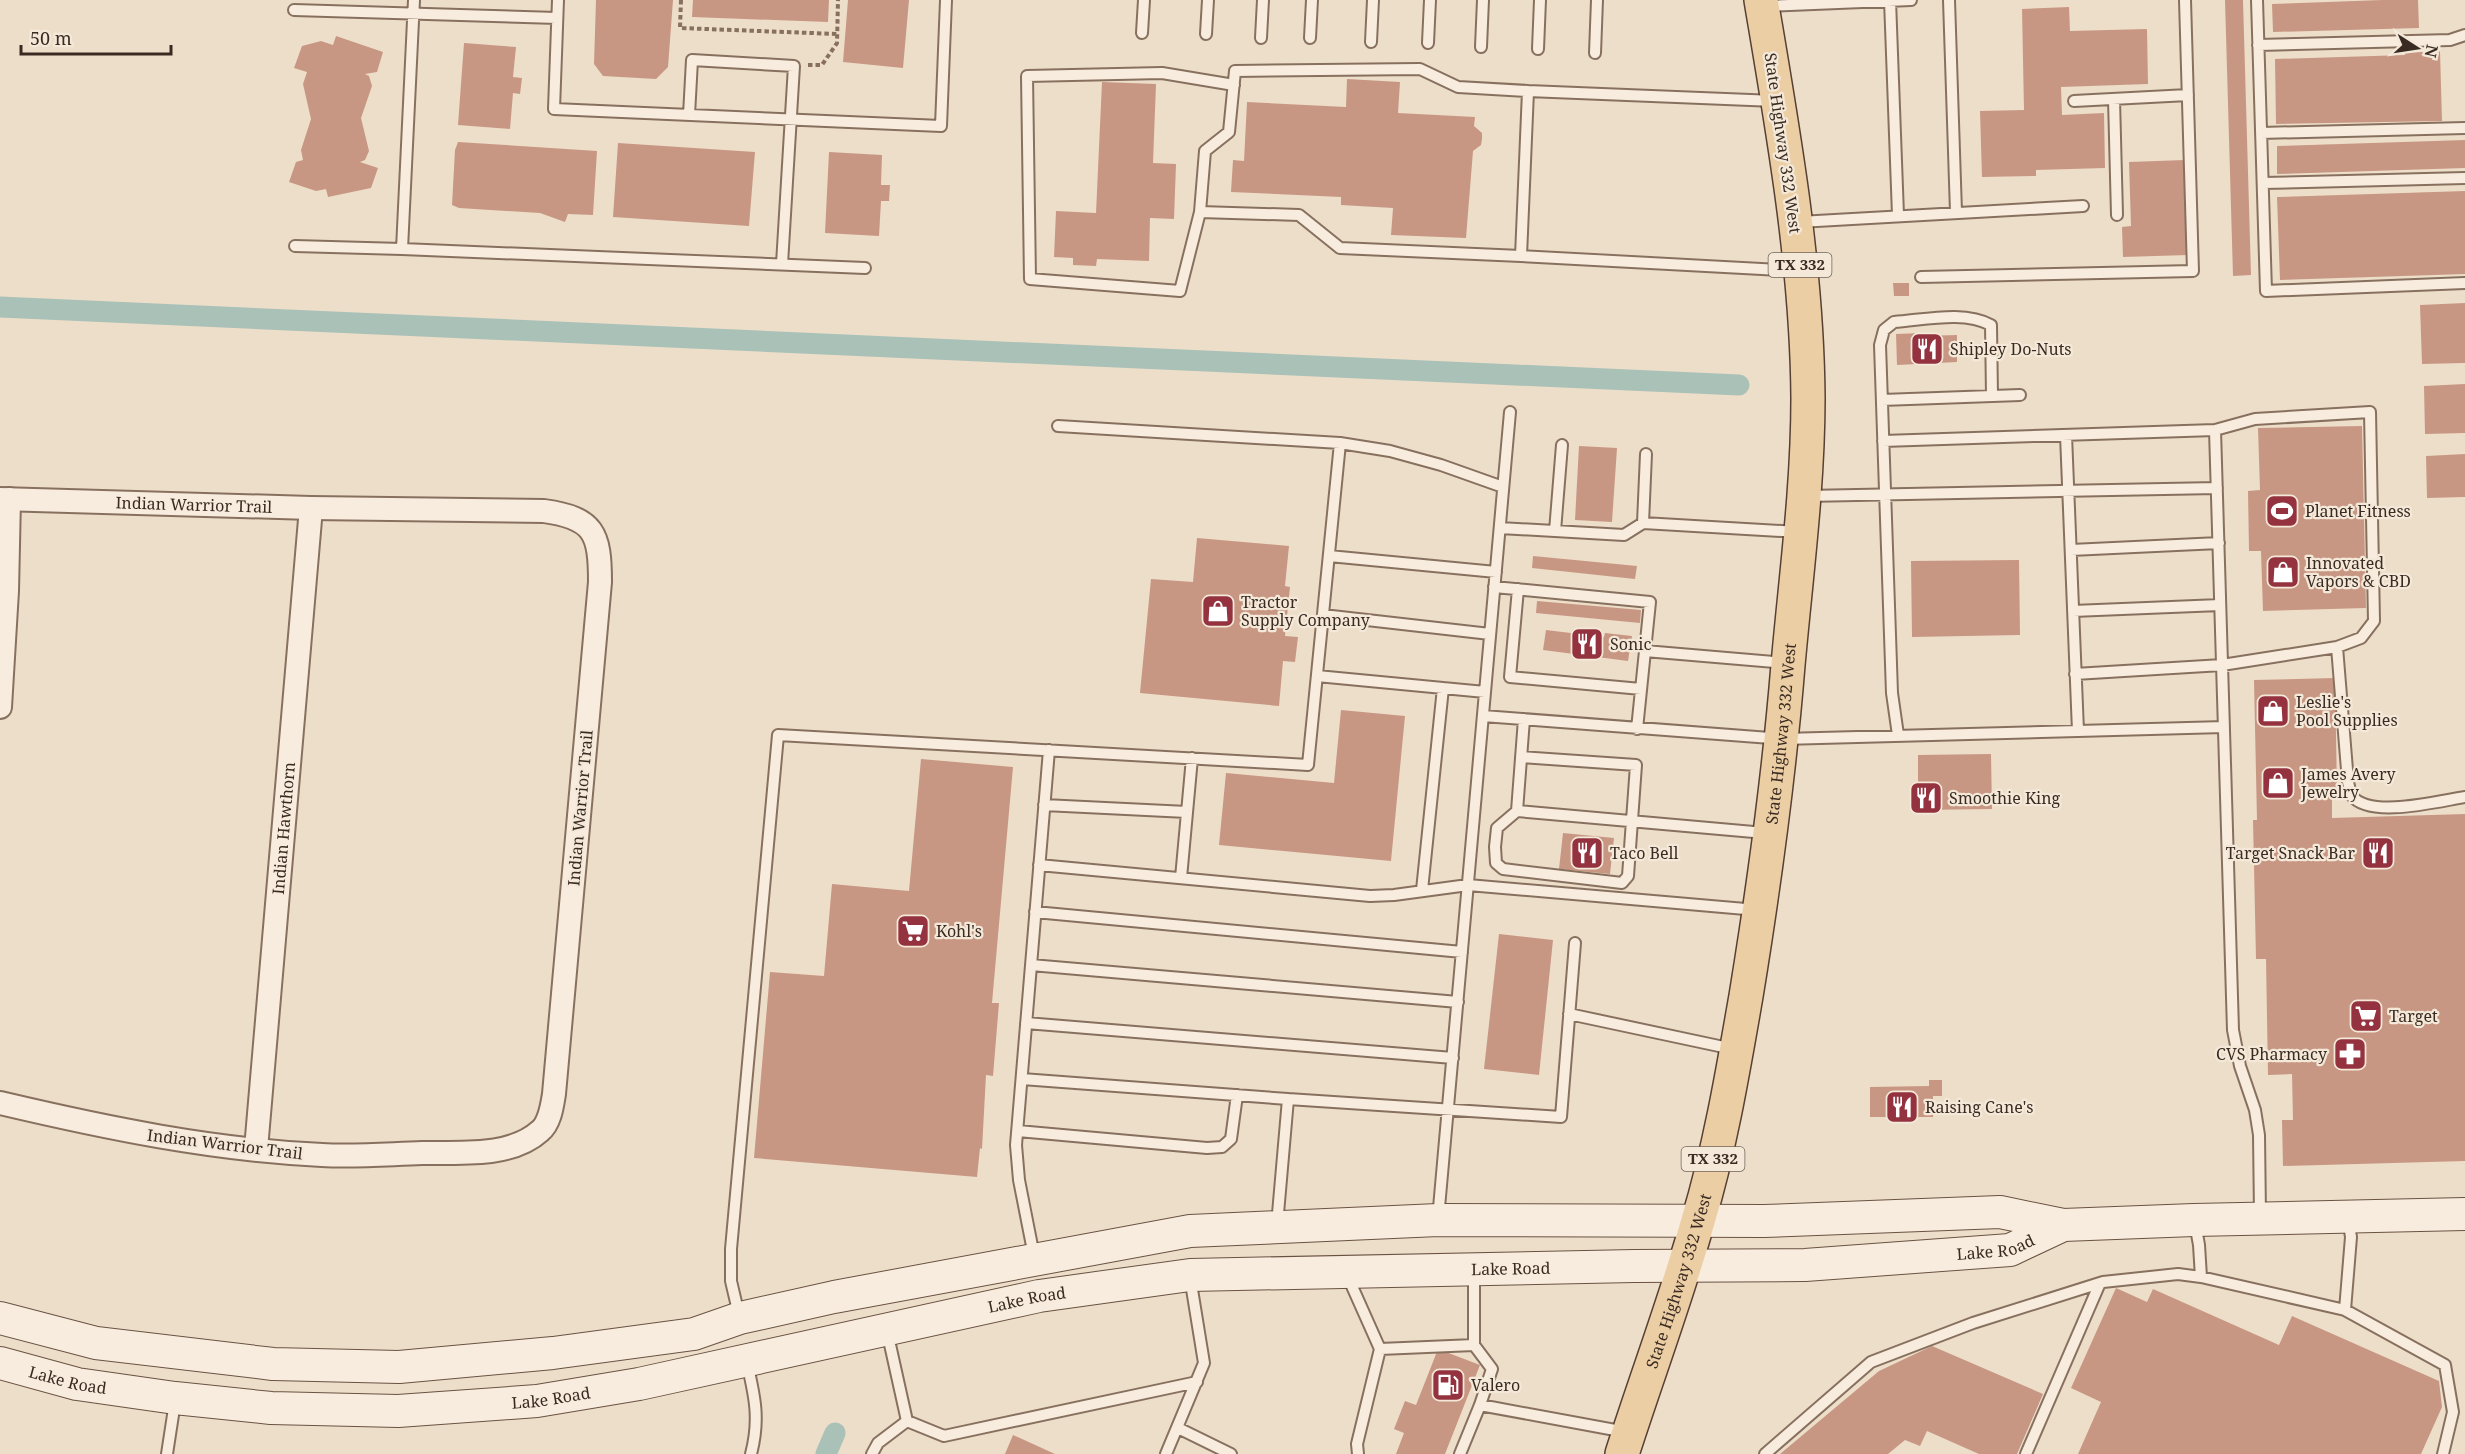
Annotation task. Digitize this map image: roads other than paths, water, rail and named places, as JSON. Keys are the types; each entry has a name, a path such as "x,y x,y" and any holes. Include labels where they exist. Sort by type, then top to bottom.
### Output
{"main road":[{"name":"State Highway 332 West","path":"1625,1443 1698,1222 1737,1050 1760,910 1783,739 1802,532 1808,397 1801,271 1778,101 1761,3"}],"street":[{"name":"Indian Warrior Trail","path":"0,1103 190,1143 323,1155 508,1149 530,1139 542,1130 551,1112 554,1094 600,582 600,555 595,536 582,521 567,514 544,511 312,508 4,499"},
{"path":"0,707 7,591 4,499"},
{"name":"Indian Hawthorn","path":"256,1149 312,508"},
{"name":"Lake Road","path":"0,1318 96,1344 273,1364 399,1367 553,1353 694,1334 740,1318 877,1289 1190,1231 1438,1220 1809,1221 2000,1212 2062,1225 2348,1215 2465,1214"},
{"path":"1404,1271 1424,1249 1438,1220"},
{"path":"1346,1272 1348,1224"},
{"name":"Lake Road","path":"0,1363 77,1384 175,1398 271,1408 398,1411 537,1401 639,1384 1038,1296 1190,1275 1805,1265 2010,1250 2062,1225"},
{"path":"1274,1273 1277,1226"},
{"path":"1190,1231 1190,1275"},
{"path":"1035,1260 1038,1296"},
{"path":"877,1289 886,1330"},
{"path":"740,1318 746,1360"}],"lane":[{"path":"402,249 414,0"},
{"path":"558,0 554,109 941,126 946,0"},
{"path":"1142,33 1144,0"},
{"path":"1206,34 1208,0"},
{"path":"1261,38 1263,0"},
{"path":"1310,38 1312,0"},
{"path":"1371,42 1373,0"},
{"path":"1428,43 1430,0"},
{"path":"1481,47 1483,0"},
{"path":"1538,49 1540,0"},
{"path":"1594,53 1597,0"},
{"path":"1890,0 1898,215"},
{"path":"1761,3 1911,0"},
{"path":"1949,0 1956,212"},
{"path":"1921,277 2193,271 2185,0"},
{"path":"2257,0 2266,291 2465,283"},
{"path":"294,10 557,18"},
{"path":"2258,45 2450,40 2465,35"},
{"path":"689,115 692,60 794,66 782,264"},
{"path":"1234,85 1162,73 1027,76 1030,279 1180,291 1200,212 1205,151 1228,132 1234,85 1235,71 1420,69 1458,87 1778,101"},
{"path":"1521,256 1528,91"},
{"path":"2074,101 2188,95"},
{"path":"2114,99 2117,215"},
{"path":"2261,133 2465,128"},
{"path":"2263,183 2465,178"},
{"path":"1795,222 2083,206"},
{"path":"1200,212 1299,215 1340,248 1801,271"},
{"path":"295,246 865,268"},
{"path":"1898,735 1892,693 1883,441 1880,345 1884,330 1894,322 1969,317 1982,320 1991,326 1992,396"},
{"path":"1882,400 2020,395"},
{"path":"1438,1220 1510,412"},
{"path":"1883,441 2215,430 2255,419 2370,412 2374,621 2361,638 2337,646 2222,665 2075,674"},
{"path":"1058,426 1340,443 1400,454 1503,487"},
{"path":"2215,430 2233,1030 2240,1066 2255,1110 2259,1135 2260,1218"},
{"path":"2066,435 2078,731"},
{"path":"740,1318 731,1281 731,1249 778,735 1308,765 1340,443"},
{"path":"1555,531 1562,444"},
{"path":"1643,523 1646,454"},
{"path":"1804,496 2217,488"},
{"path":"1500,528 1624,535 1643,523 1802,532"},
{"path":"2071,550 2218,543"},
{"path":"1329,556 1496,572"},
{"path":"1494,587 1650,602 1637,729"},
{"path":"1518,589 1510,677 1641,689"},
{"path":"2073,612 2220,605"},
{"path":"1323,615 1490,634"},
{"path":"2337,646 2348,782 2352,795 2364,804 2383,808 2465,797"},
{"path":"1646,651 1789,663"},
{"path":"1317,676 1485,692"},
{"path":"1422,890 1443,688"},
{"path":"1483,716 1783,739 2224,727"},
{"path":"1517,812 1524,719"},
{"path":"1035,1260 1019,1180 1018,1131 1049,750"},
{"path":"1181,878 1192,758"},
{"path":"1521,758 1636,765 1632,821 1628,876 1622,883 1503,869 1496,863 1497,828 1517,812 1632,821 1771,833"},
{"path":"1044,805 1187,812"},
{"path":"1039,864 1370,896 1468,885 1760,910"},
{"path":"1035,912 1462,952"},
{"path":"1022,1079 1448,1111 1561,1117 1575,943"},
{"path":"1031,965 1458,1002"},
{"path":"1569,1014 1737,1050"},
{"path":"1026,1023 1452,1058"},
{"path":"1018,1131 1206,1148 1222,1147 1231,1139 1237,1095"},
{"path":"1277,1226 1288,1099"},
{"path":"2345,1310 2351,1237 2348,1215"},
{"path":"2194,1220 2199,1245 2201,1276"},
{"path":"1460,1454 1492,1369 1474,1345 1474,1269"},
{"path":"1346,1272 1380,1349 1357,1444 1358,1454"},
{"path":"1765,1454 1871,1362 1973,1323 2100,1283 2178,1274 2201,1276 2345,1310 2445,1365 2453,1412 2443,1454"},
{"path":"1166,1454 1204,1363 1190,1275"},
{"path":"2026,1454 2100,1283"},
{"path":"886,1330 907,1422"},
{"path":"1380,1349 1474,1345"},
{"path":"746,1360 757,1404 756,1430 751,1454"},
{"path":"907,1422 944,1436 1197,1382"},
{"path":"167,1454 175,1398"},
{"path":"1480,1405 1625,1443"},
{"path":"872,1454 878,1443 907,1422"},
{"path":"1178,1428 1231,1454"}],"waterway":[{"path":"0,307 1739,385"},
{"path":"826,1454 835,1433"}],"place":[{"name":"Shipley Do-Nuts","path":"1927,349"},
{"name":"Planet Fitness","path":"2282,511"},
{"name":"Innovated Vapors & CBD","path":"2283,572"},
{"name":"Tractor Supply Company","path":"1218,611"},
{"name":"Sonic","path":"1587,644"},
{"name":"Leslie's Pool Supplies","path":"2273,711"},
{"name":"James Avery Jewelry","path":"2278,783"},
{"name":"Smoothie King","path":"1926,798"},
{"name":"Taco Bell","path":"1587,853"},
{"name":"Target Snack Bar","path":"2378,853"},
{"name":"Kohl's","path":"913,931"},
{"name":"Target","path":"2366,1016"},
{"name":"CVS Pharmacy","path":"2350,1054"},
{"name":"Raising Cane's","path":"1902,1107"},
{"name":"Valero","path":"1448,1385"}]}
